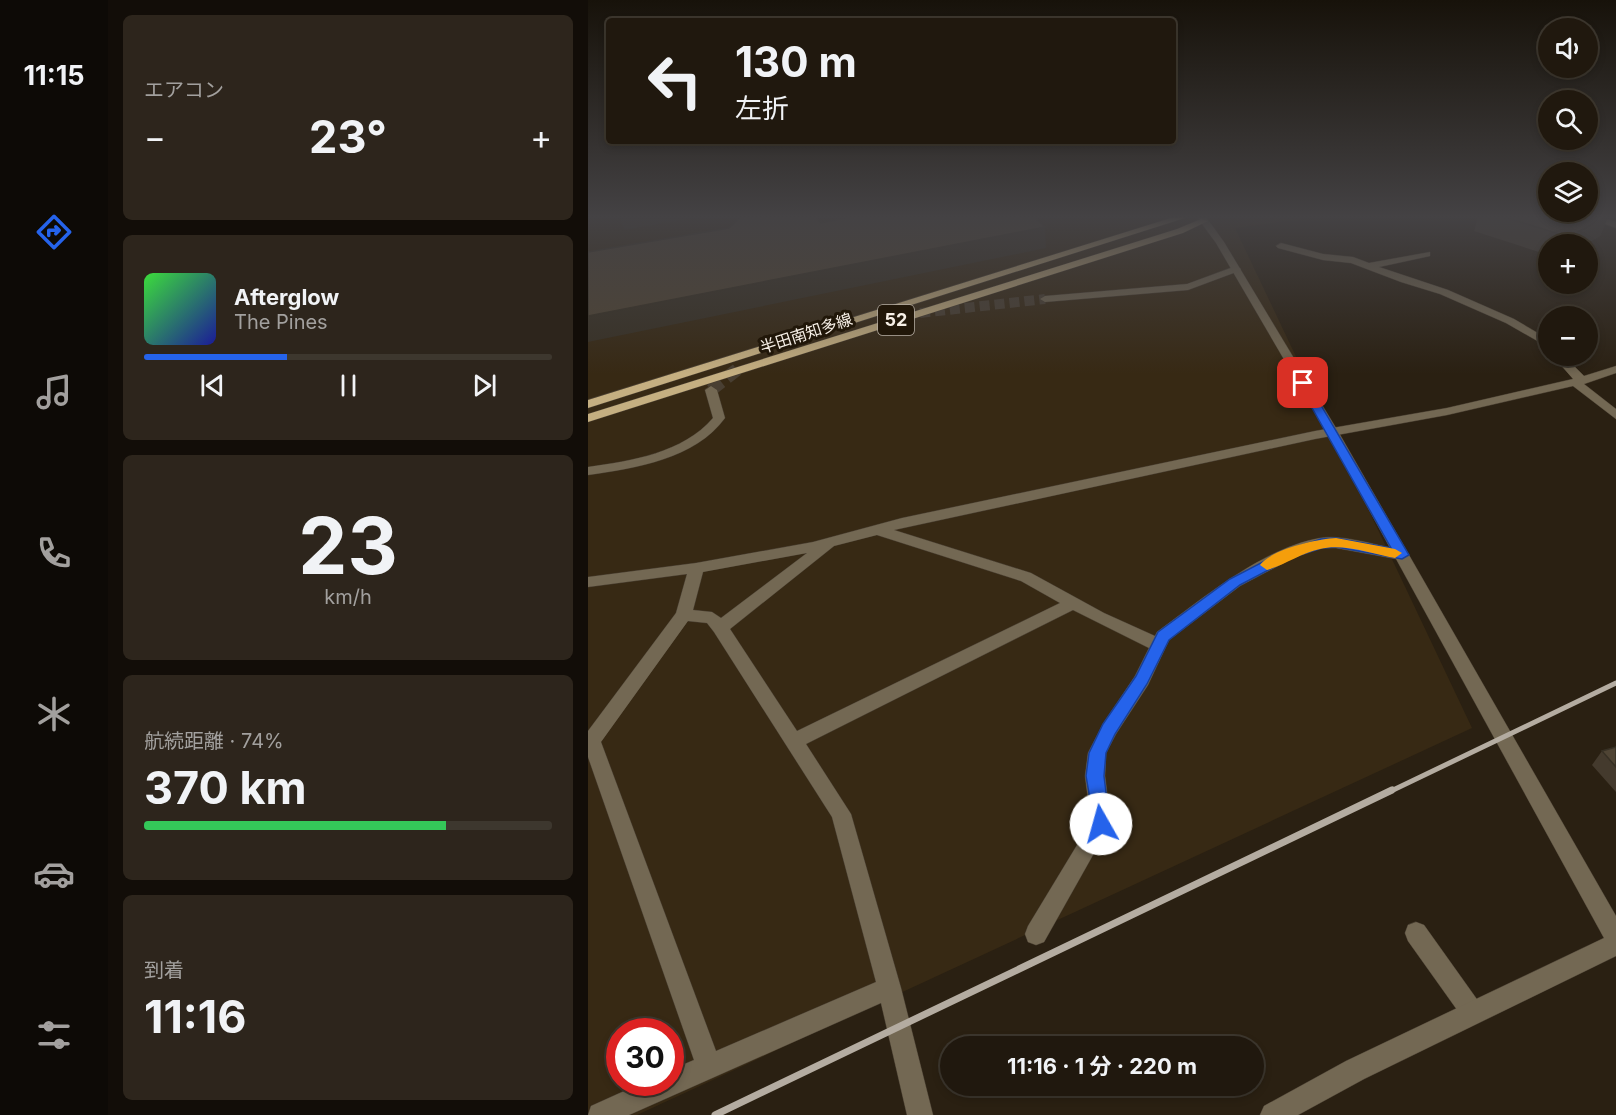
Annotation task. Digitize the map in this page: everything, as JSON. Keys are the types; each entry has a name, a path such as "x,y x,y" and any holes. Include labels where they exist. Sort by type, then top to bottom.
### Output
{"main road":[{"name":"半田南知多線","path":"588,404 1021,269"},
{"name":"半田南知多線","path":"588,418 1060,269"}],"street":[{"path":"1046,298 1188,287 1236,269"},
{"path":"1236,269 1333,433 1616,938"},
{"path":"1376,269 1475,305 1525,328 1538,337"},
{"path":"1566,366 1579,382 1616,415"},
{"path":"588,582 696,568 830,542 1333,433 1454,410 1579,382 1616,369"},
{"path":"588,471 658,455 684,446 703,436 719,418 711,390"},
{"path":"878,530 1026,577 1158,645"},
{"path":"720,628 830,542"},
{"path":"1036,934 1101,824 1095,776 1097,753 1109,729 1142,680 1163,636 1235,582 1288,554 1321,543 1336,543 1402,555"},
{"path":"696,568 684,615 590,743 709,1066"},
{"path":"794,741 1073,603"},
{"path":"684,615 712,618 720,628 841,814 889,988 920,1115"},
{"path":"1416,933 1473,1013"},
{"path":"1273,1115 1355,1070 1616,944"},
{"path":"684,1077 889,988"},
{"path":"600,1115 642,1096"}],"shaded area":[{"path":"588,269 1254,269 1472,728 684,1093 684,1018 606,1018 606,1096 678,1096 637,1115 588,1115"}],"building":[{"path":"588,269 829,269 588,316"},
{"path":"1616,747 1616,767 1602,751"}],"tunnel":[{"path":"920,313 1045,299"},
{"path":"711,390 739,368"}],"railway":[{"path":"1389,792 1616,683"},
{"path":"715,1115 1392,790"}],"slow traffic":[{"path":"1267,565 1288,554 1321,543 1374,548 1395,553"}],"route":[{"path":"1101,824 1095,776 1097,753 1109,729 1142,680 1163,636 1235,582 1288,554 1321,543 1336,543 1374,548 1402,555 1303,383"}]}
